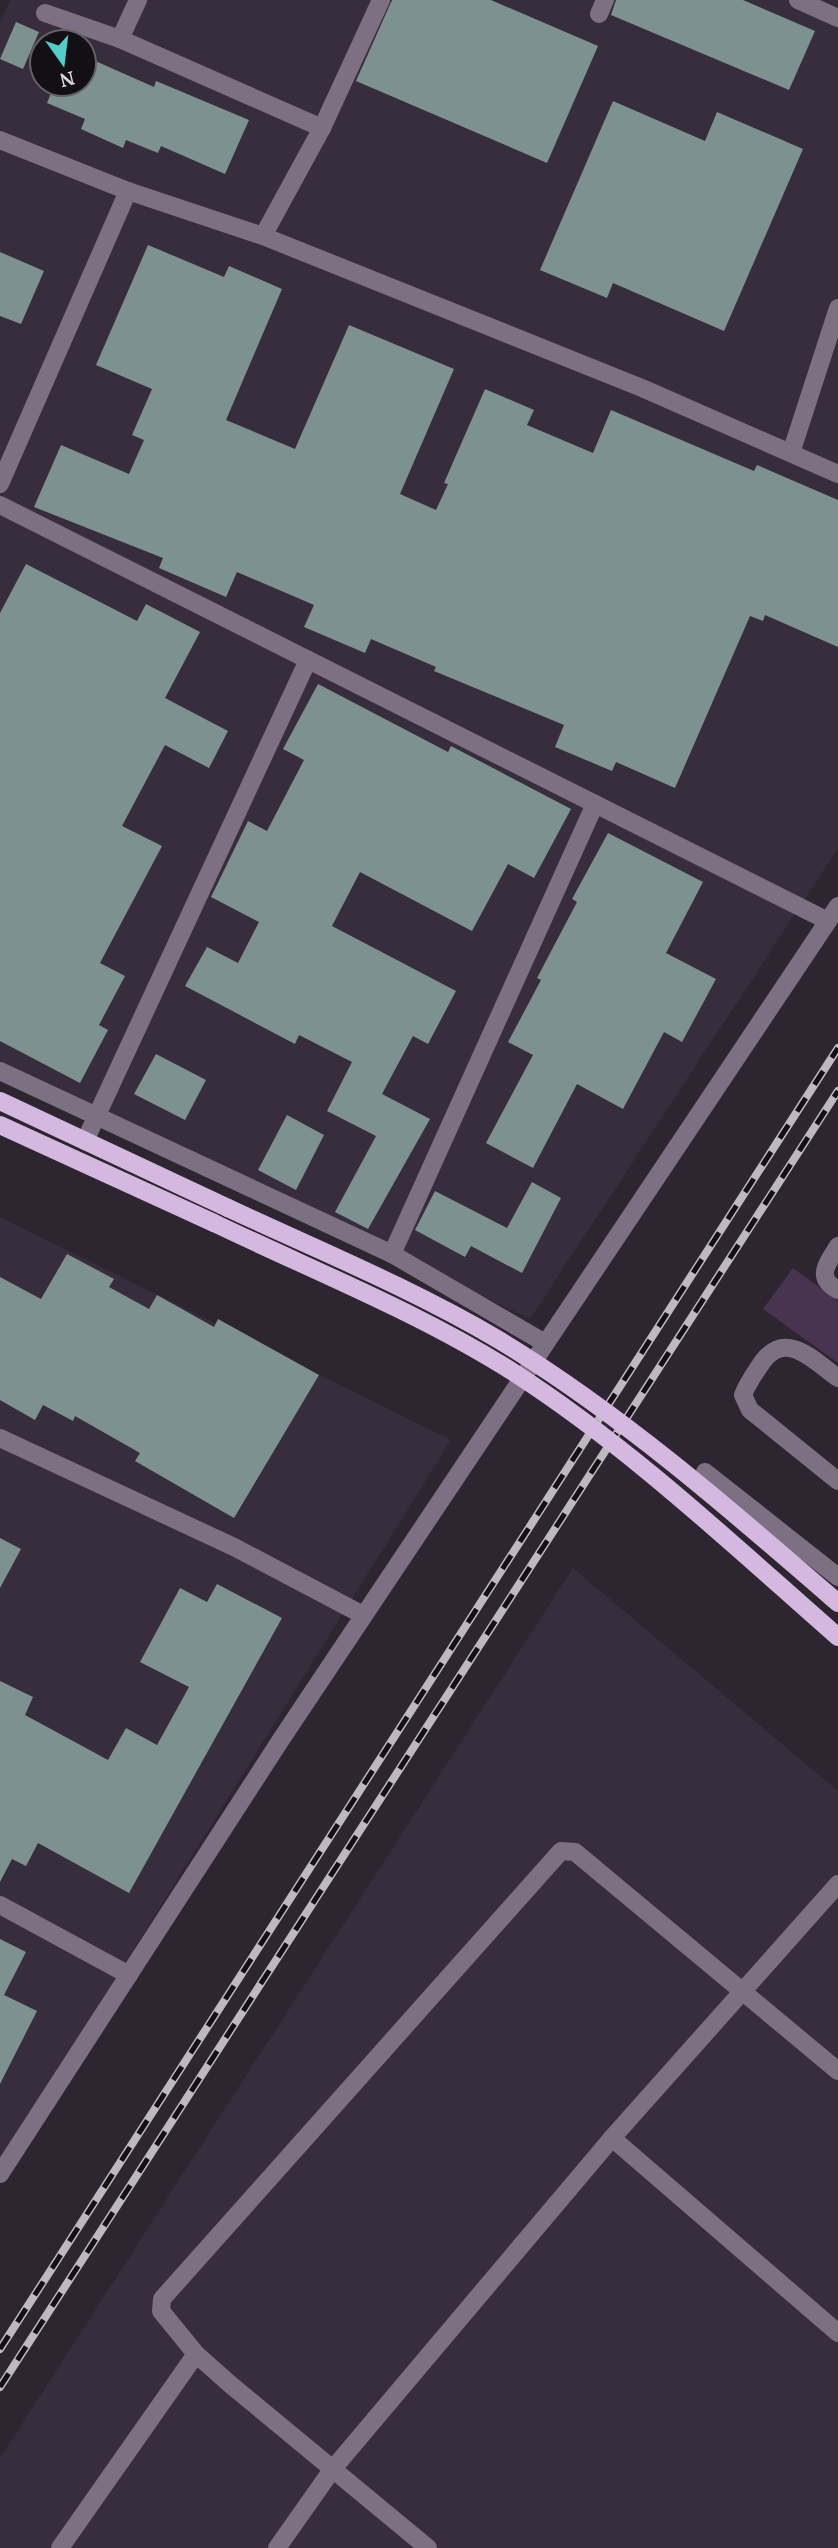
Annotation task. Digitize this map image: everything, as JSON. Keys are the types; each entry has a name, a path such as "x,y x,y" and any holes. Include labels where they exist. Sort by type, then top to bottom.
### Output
{"main road":[{"path":"0,1101 370,1274 498,1340 579,1393 649,1446 838,1603"},
{"path":"0,1125 445,1332 512,1371 627,1453 838,1637"}],"street":[{"path":"120,39 138,0"},
{"path":"263,236 322,128 381,0"},
{"path":"798,0 838,18"},
{"path":"45,13 120,39 322,128"},
{"path":"0,140 128,191 263,236 642,388 838,474"},
{"path":"0,484 128,191"},
{"path":"791,453 838,308"},
{"path":"0,505 828,921"},
{"path":"85,1141 308,660"},
{"path":"392,1254 595,804"},
{"path":"0,2174 363,1615 838,906"},
{"path":"0,1071 392,1254 545,1343"},
{"path":"838,1246 826,1266 825,1278 828,1285 838,1290"},
{"path":"838,1378 798,1349 783,1347 773,1349 747,1383 743,1395 750,1409 838,1481"},
{"path":"0,1438 234,1547 363,1615"},
{"path":"705,1472 838,1577"},
{"path":"428,2548 196,2354 161,2311 162,2299 556,1854 568,1849 743,1989 838,2071"},
{"path":"277,2548 332,2470 612,2138 838,1884"},
{"path":"0,1905 129,1975"},
{"path":"612,2138 838,2333"},
{"path":"60,2548 196,2354"}],"shaded area":[{"path":"10,0 838,0 838,848 530,1319 0,1066 0,23"},
{"path":"0,1217 451,1440 0,2164"},
{"path":"793,1268 838,1301 838,1363 763,1309"},
{"path":"573,1568 838,1791 838,2548 0,2548 0,2458"}],"building":[{"path":"392,0 491,0 598,46 547,163 356,81"},
{"path":"616,0 743,0 815,31 789,90 611,15"},
{"path":"16,22 30,28 28,57 23,69 0,59"},
{"path":"98,62 154,87 156,81 249,120 225,174 161,146 158,153 126,140 123,148 81,129 85,119 47,103 49,98 98,98"},
{"path":"613,101 705,141 717,112 803,149 724,331 613,283 607,298 540,270"},
{"path":"148,245 224,277 229,266 282,289 226,420 295,449 349,325 454,369 400,494 436,510 448,484 444,483 485,389 534,410 527,425 593,453 611,410 754,471 757,465 838,500 838,647 765,615 763,621 750,616 675,788 616,762 612,771 555,747 564,725 434,671 436,667 371,639 365,653 304,627 314,605 237,572 226,597 159,568 163,558 34,507 61,445 129,474 144,440 132,435 152,389 96,365"},
{"path":"0,252 44,271 21,324 0,316"},
{"path":"26,564 137,621 146,604 200,632 165,698 228,731 209,768 165,745 122,826 162,846 100,963 125,976 99,1025 108,1030 80,1083 0,1041 0,613"},
{"path":"318,684 448,752 451,746 571,809 534,878 508,864 472,931 360,872 332,926 456,991 428,1044 413,1036 382,1094 430,1119 368,1229 335,1212 376,1136 327,1111 352,1062 299,1035 295,1044 185,986 207,947 238,963 259,922 211,897 248,821 267,831 304,760 283,749"},
{"path":"608,833 703,882 666,953 716,979 682,1042 664,1032 623,1109 577,1084 533,1168 486,1143 533,1055 508,1042 541,980 537,978 577,902 572,899"},
{"path":"156,1054 206,1080 185,1120 134,1094"},
{"path":"287,1115 324,1135 296,1190 258,1170"},
{"path":"532,1182 561,1198 522,1273 471,1246 465,1257 415,1230 435,1191 507,1228"},
{"path":"67,1254 114,1279 109,1287 149,1309 157,1295 214,1327 218,1319 319,1375 234,1518 135,1461 140,1453 75,1416 73,1421 43,1405 35,1420 0,1400 0,1277 41,1299"},
{"path":"0,1538 21,1549 0,1588"},
{"path":"217,1584 282,1618 129,1893 38,1843 26,1866 12,1859 0,1882 0,1681 33,1697 25,1715 108,1760 126,1728 157,1745 189,1687 140,1662 180,1588 207,1602"},
{"path":"0,1939 26,1952 4,1995 37,2011 0,2084"}],"railway":[{"path":"0,2349 838,1048"},
{"path":"0,2387 838,1091"}]}
